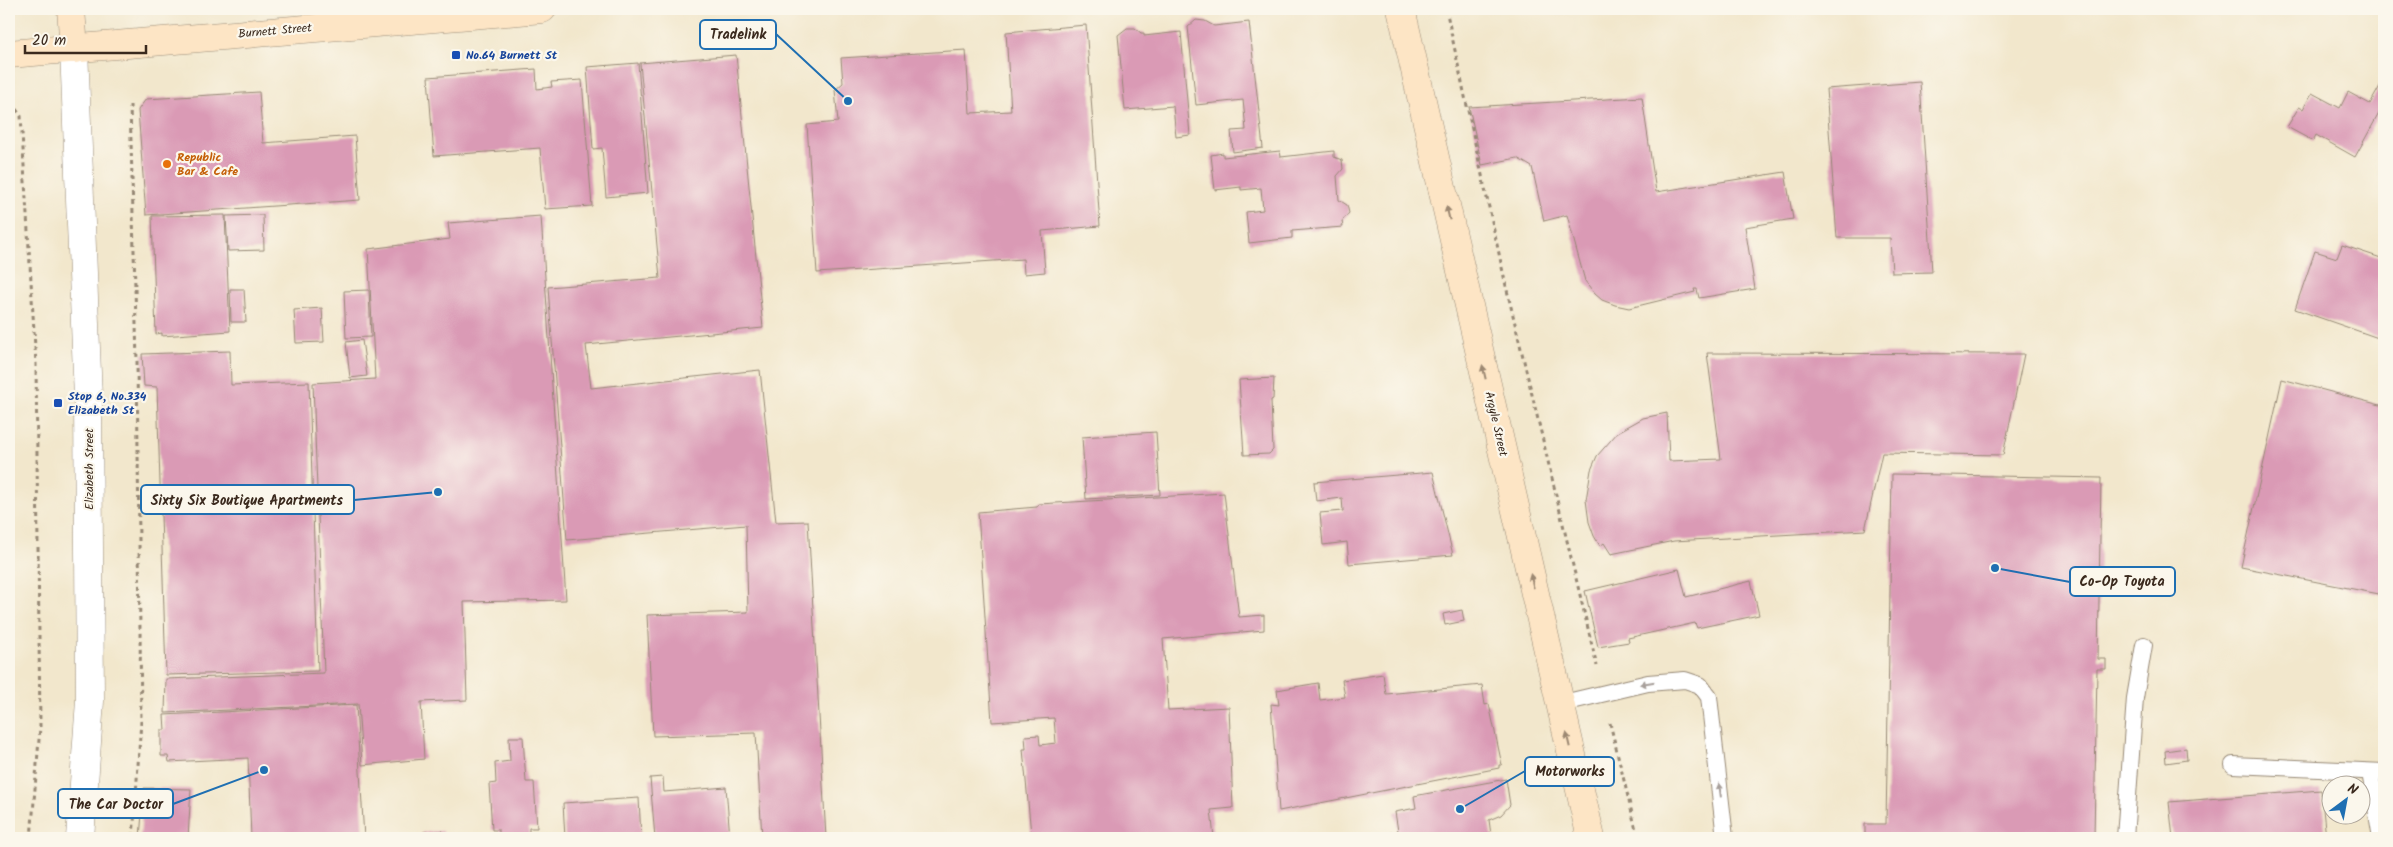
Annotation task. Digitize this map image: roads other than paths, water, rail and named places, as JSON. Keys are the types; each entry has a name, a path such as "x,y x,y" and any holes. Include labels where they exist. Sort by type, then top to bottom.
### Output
{"main road":[{"name":"Elizabeth Street","path":"71,9 74,49"},
{"name":"Burnett Street","path":"9,54 542,9"},
{"name":"Argyle Street","path":"1401,9 1591,838"}],"street":[{"name":"Elizabeth Street","path":"74,49 88,398 90,642 90,701 80,838"}],"lane":[{"path":"2126,838 2135,698 2144,644"},
{"path":"1559,704 1648,683 1685,680 1700,685 1709,697 1725,838"},
{"path":"2233,765 2377,772 2382,838"}],"place":[{"name":"No.64 Burnett St","path":"456,55"},
{"name":"Tradelink","path":"848,101"},
{"name":"Republic Bar & Cafe","path":"167,164"},
{"name":"Stop 6, No.334 Elizabeth St","path":"58,403"},
{"name":"Sixty Six Boutique Apartments","path":"438,492"},
{"name":"Co-Op Toyota","path":"1995,568"},
{"name":"The Car Doctor","path":"264,770"},
{"name":"Motorworks","path":"1460,809"}]}
